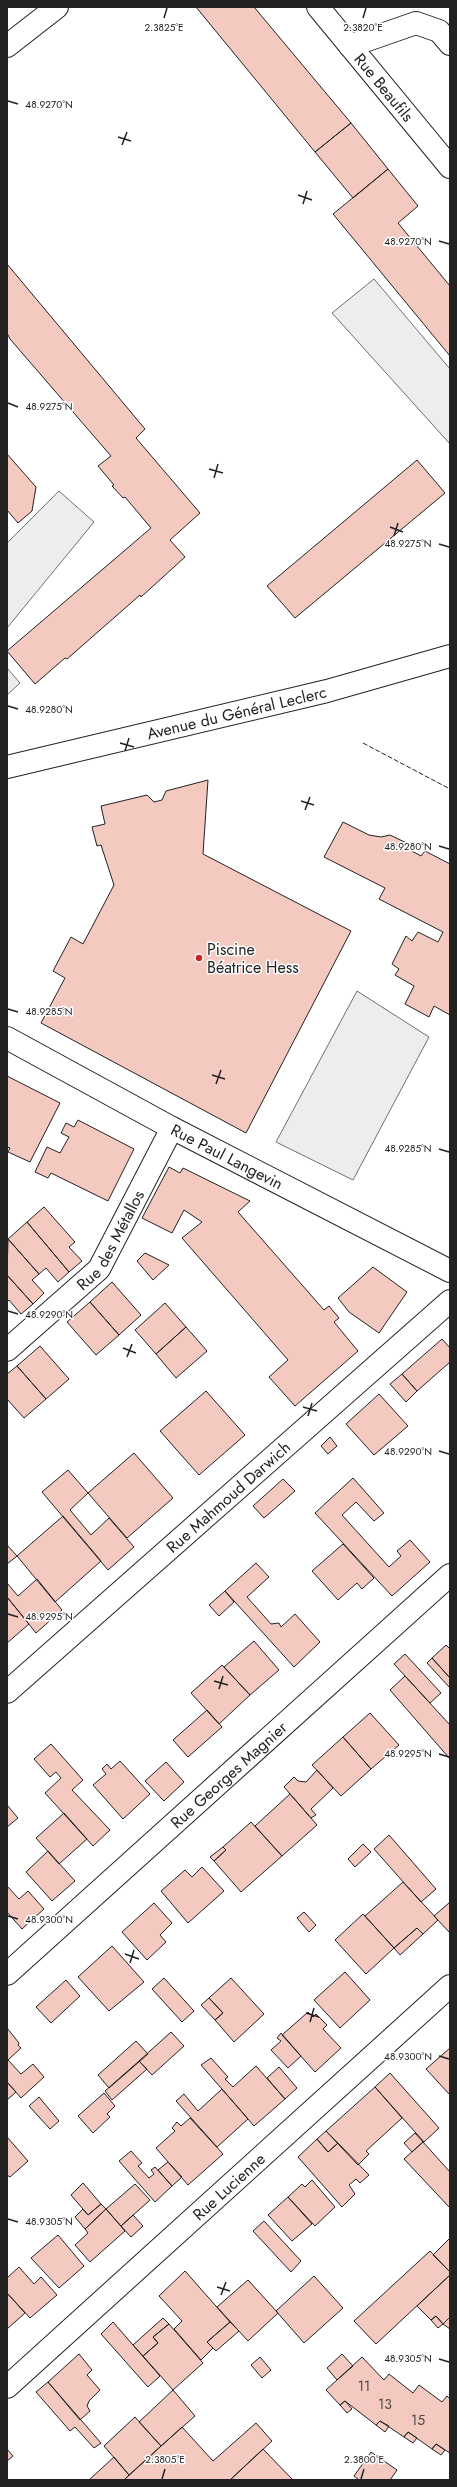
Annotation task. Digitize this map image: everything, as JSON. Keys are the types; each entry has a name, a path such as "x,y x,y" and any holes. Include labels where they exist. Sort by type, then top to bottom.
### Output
{"street":[{"path":"7,46 57,7"},
{"name":"Rue Beaufils","path":"318,7 450,167"},
{"path":"350,46 416,23 439,31 450,44"},
{"name":"Avenue du Général Leclerc","path":"7,767 327,691 447,657"},
{"name":"Rue Paul Langevin","path":"7,1038 172,1128 450,1271"},
{"name":"Rue des Métallos","path":"7,1350 99,1269 172,1128"},
{"name":"Rue Mahmoud Darwich","path":"7,1692 450,1302"},
{"name":"Rue Georges Magnier","path":"7,1974 450,1575"},
{"name":"Rue Lucienne","path":"7,2387 450,1986"}],"shaded area":[{"path":"374,279 450,369 450,444 332,313"},
{"path":"59,491 94,522 7,628 7,543"},
{"path":"7,668 20,683 7,695"},
{"path":"357,991 429,1037 353,1180 276,1142"}],"building":[{"path":"196,7 254,7 351,123 315,152"},
{"path":"351,123 388,169 353,198 315,152"},
{"path":"388,169 418,206 398,223 450,286 450,356 333,214"},
{"path":"7,264 145,429 136,438 200,513 170,540 185,557 141,597 140,595 67,659 65,658 35,684 7,651 151,528 125,497 123,498 112,486 114,485 98,466 111,456 10,339 7,333"},
{"path":"7,454 36,487 32,511 18,523 7,510"},
{"path":"417,460 445,493 295,618 267,586"},
{"name":"Piscine Béatrice Hess","path":"208,780 203,854 351,931 246,1133 41,1023 65,978 53,971 71,937 83,944 114,885 101,845 97,846 92,827 105,824 101,806 147,795 154,802 162,800 166,791"},
{"path":"343,822 369,835 381,837 390,835 413,846 410,850 421,856 425,851 450,864 450,1015 434,1006 429,1017 405,1004 414,986 395,975 399,969 392,964 406,936 412,941 418,932 438,942 443,932 379,899 385,888 324,857"},
{"path":"7,1076 60,1103 30,1162 8,1152 10,1148 7,1147"},
{"path":"78,1120 134,1149 108,1201 51,1173 48,1178 35,1172 47,1147 60,1153 69,1137 61,1133 66,1123 74,1127"},
{"path":"169,1167 180,1173 183,1168 250,1201 238,1212 324,1310 329,1306 339,1318 334,1322 358,1351 295,1406 269,1377 288,1360 182,1238 202,1222 184,1210 172,1233 142,1218"},
{"path":"44,1207 75,1242 69,1247 82,1261 69,1272 27,1222"},
{"path":"27,1222 69,1272 58,1282 46,1268 39,1274 8,1239"},
{"path":"8,1239 39,1274 32,1280 44,1293 33,1304 7,1275"},
{"path":"145,1253 169,1265 153,1280 137,1261"},
{"path":"373,1267 407,1292 379,1333 349,1312 338,1298"},
{"path":"7,1275 33,1304 21,1314 9,1300 7,1302"},
{"path":"112,1282 141,1315 119,1335 90,1302"},
{"path":"90,1302 119,1335 96,1355 67,1322"},
{"path":"165,1303 186,1327 156,1354 135,1330"},
{"path":"186,1327 207,1351 176,1378 156,1354"},
{"path":"442,1339 450,1348 450,1362 417,1391 402,1374"},
{"path":"40,1346 69,1379 46,1399 17,1366"},
{"path":"17,1366 46,1399 24,1418 7,1399 7,1374"},
{"path":"402,1374 417,1391 406,1402 390,1384"},
{"path":"206,1391 245,1435 199,1475 160,1431"},
{"path":"379,1394 408,1426 374,1455 346,1424"},
{"path":"330,1437 337,1446 328,1454 321,1446"},
{"path":"134,1453 173,1498 127,1538 88,1493"},
{"path":"68,1470 88,1493 70,1510 91,1535 109,1518 134,1547 108,1570 42,1492"},
{"path":"353,1478 384,1513 374,1521 356,1502 342,1515 389,1567 401,1556 397,1551 410,1540 430,1562 392,1596 315,1513"},
{"path":"283,1479 295,1491 264,1518 253,1506"},
{"path":"63,1516 101,1561 55,1602 17,1556"},
{"path":"343,1544 374,1578 362,1589 357,1583 338,1600 312,1571"},
{"path":"7,1545 17,1556 7,1564"},
{"path":"256,1563 269,1577 247,1597 271,1624 279,1623 281,1627 295,1614 320,1642 294,1667 225,1591"},
{"path":"37,1579 62,1610 36,1633 7,1597 7,1583 18,1596"},
{"path":"225,1591 234,1602 219,1616 209,1605"},
{"path":"7,1597 29,1624 7,1643"},
{"path":"254,1641 279,1670 250,1695 224,1667"},
{"path":"446,1645 450,1649 450,1678 432,1658"},
{"path":"405,1654 441,1693 430,1703 394,1664"},
{"path":"432,1658 450,1678 450,1688 427,1663"},
{"path":"222,1665 250,1695 219,1724 191,1693"},
{"path":"405,1676 450,1725 450,1759 390,1690"},
{"path":"207,1710 222,1727 188,1757 173,1740"},
{"path":"370,1713 399,1745 371,1769 343,1737"},
{"path":"343,1737 371,1769 341,1796 312,1765"},
{"path":"51,1744 83,1780 72,1790 110,1830 93,1846 45,1793 61,1778 56,1772 50,1777 34,1759"},
{"path":"120,1761 150,1794 123,1819 93,1785 106,1774 102,1769 107,1764 111,1769"},
{"path":"166,1762 184,1782 164,1801 145,1781"},
{"path":"317,1770 333,1788 311,1809 316,1815 311,1818 284,1787 294,1777 298,1781 306,1782"},
{"path":"290,1794 317,1825 282,1856 255,1826"},
{"path":"7,1805 18,1818 7,1827"},
{"path":"64,1813 87,1839 59,1864 36,1838"},
{"path":"251,1822 282,1856 241,1892 214,1861 226,1850 223,1847"},
{"path":"389,1835 436,1889 421,1902 374,1849"},
{"path":"363,1844 371,1852 355,1867 348,1859"},
{"path":"223,1847 226,1850 214,1861 210,1857"},
{"path":"48,1851 75,1881 52,1901 26,1872"},
{"path":"202,1867 224,1891 188,1923 161,1891 185,1870 192,1877"},
{"path":"403,1882 438,1920 423,1934 417,1928 394,1948 365,1916"},
{"path":"7,1886 19,1899 28,1891 44,1909 22,1929 7,1912"},
{"path":"450,1902 450,1933 434,1916"},
{"path":"154,1903 172,1923 160,1935 166,1942 147,1960 122,1932"},
{"path":"304,1912 316,1925 309,1932 297,1918"},
{"path":"363,1914 394,1948 366,1974 335,1940"},
{"path":"417,1928 423,1934 400,1955 394,1948"},
{"path":"112,1946 144,1982 109,2011 78,1977"},
{"path":"345,1972 370,2000 340,2028 314,2000"},
{"path":"164,1978 194,2011 182,2022 152,1989"},
{"path":"231,1978 264,2014 234,2042 215,2020 223,2013 209,1998"},
{"path":"66,1980 80,1996 51,2023 36,2007"},
{"path":"209,1998 223,2013 215,2020 201,2005"},
{"path":"308,2012 313,2017 316,2014 327,2025 323,2029 341,2048 315,2072 282,2035"},
{"path":"7,2028 19,2043 18,2045 21,2048 8,2060 21,2074 33,2064 44,2077 21,2098 7,2082"},
{"path":"171,2032 184,2046 152,2075 139,2061"},
{"path":"281,2033 301,2056 288,2068 271,2050 281,2041 277,2038"},
{"path":"136,2041 148,2054 109,2088 98,2075"},
{"path":"450,2048 450,2095 426,2069"},
{"path":"211,2058 228,2077 225,2079 233,2087 256,2066 285,2099 254,2126 201,2065"},
{"path":"139,2061 147,2069 112,2100 105,2091"},
{"path":"279,2067 297,2088 285,2099 267,2078"},
{"path":"390,2073 439,2128 424,2142 375,2087"},
{"path":"7,2082 16,2092 7,2100"},
{"path":"375,2087 402,2118 366,2151 369,2154 358,2165 326,2131"},
{"path":"222,2089 248,2119 217,2147 176,2101 184,2094 198,2111"},
{"path":"104,2093 115,2106 107,2114 110,2117 93,2133 78,2116"},
{"path":"39,2097 59,2121 50,2129 29,2106"},
{"path":"190,2118 223,2154 188,2185 156,2148 175,2131 172,2128 177,2122 181,2126"},
{"path":"326,2131 338,2143 328,2152 317,2139"},
{"path":"415,2133 423,2142 412,2152 404,2143"},
{"path":"7,2137 28,2161 10,2177 7,2175"},
{"path":"317,2139 328,2152 338,2143 369,2175 360,2183 356,2179 349,2185 355,2194 342,2207 298,2157"},
{"path":"423,2142 450,2172 450,2208 404,2159"},
{"path":"131,2151 142,2163 138,2166 149,2178 154,2174 151,2170 155,2167 172,2186 155,2202 119,2161"},
{"path":"168,2162 182,2177 172,2186 158,2170"},
{"path":"312,2180 335,2207 315,2226 288,2197 302,2184 305,2187"},
{"path":"83,2183 101,2204 88,2215 71,2195"},
{"path":"135,2184 150,2200 121,2226 106,2209"},
{"path":"288,2197 312,2224 292,2241 268,2215"},
{"path":"101,2204 106,2209 85,2229 75,2217 83,2209 88,2215"},
{"path":"106,2209 125,2231 90,2262 75,2245 88,2233 85,2229"},
{"path":"133,2215 143,2226 131,2237 121,2226"},
{"path":"264,2221 301,2261 291,2272 253,2231"},
{"path":"58,2235 84,2266 59,2288 31,2258"},
{"path":"450,2238 450,2272 433,2255"},
{"path":"430,2251 450,2272 450,2275 376,2344 354,2321"},
{"path":"19,2267 34,2284 41,2277 57,2295 30,2318 7,2293 7,2278"},
{"path":"185,2271 230,2322 207,2342 213,2348 201,2360 174,2329 182,2321 159,2296"},
{"path":"450,2275 450,2317 443,2324 436,2316 431,2320 417,2306"},
{"path":"314,2276 343,2308 304,2343 276,2311"},
{"path":"248,2280 278,2313 248,2341 217,2307"},
{"path":"7,2293 25,2313 7,2329"},
{"path":"436,2316 443,2324 438,2328 431,2320"},
{"path":"450,2317 450,2329 443,2324"},
{"path":"163,2318 169,2324 153,2337 158,2343 143,2356 133,2345"},
{"path":"113,2322 160,2376 148,2387 101,2334"},
{"path":"230,2322 239,2331 216,2351 207,2342"},
{"path":"169,2324 203,2363 173,2390 143,2356 158,2343 153,2337"},
{"path":"79,2354 92,2370 87,2375 100,2390 89,2401 87,2406 90,2411 80,2420 48,2382"},
{"path":"342,2354 353,2366 337,2380 327,2368"},
{"path":"260,2357 271,2370 262,2378 251,2365"},
{"path":"362,2357 384,2380 389,2374 413,2393 419,2385 442,2402 447,2396 450,2399 450,2453 436,2444 432,2449 408,2432 404,2437 380,2421 376,2425 345,2401 340,2405 326,2390"},
{"path":"48,2382 101,2443 94,2448 75,2427 70,2431 36,2392"},
{"path":"173,2390 195,2416 161,2446 139,2422"},
{"path":"345,2401 352,2409 347,2413 340,2405"},
{"path":"135,2417 161,2446 129,2475 104,2446"},
{"path":"380,2421 389,2426 385,2432 376,2425"},
{"path":"256,2423 272,2441 230,2480 124,2480 182,2427 213,2461"},
{"path":"408,2432 417,2438 413,2443 404,2437"},
{"path":"436,2444 445,2450 441,2455 432,2449"},
{"path":"7,2449 13,2456 7,2461"},
{"path":"263,2449 293,2480 230,2480"},
{"path":"371,2452 397,2470 390,2480 359,2480 354,2476"},
{"path":"114,2457 129,2475 124,2480 89,2480"}],"fence":[{"path":"363,743 450,789"}],"place":[{"name":"Piscine Béatrice Hess","path":"199,958"}]}
